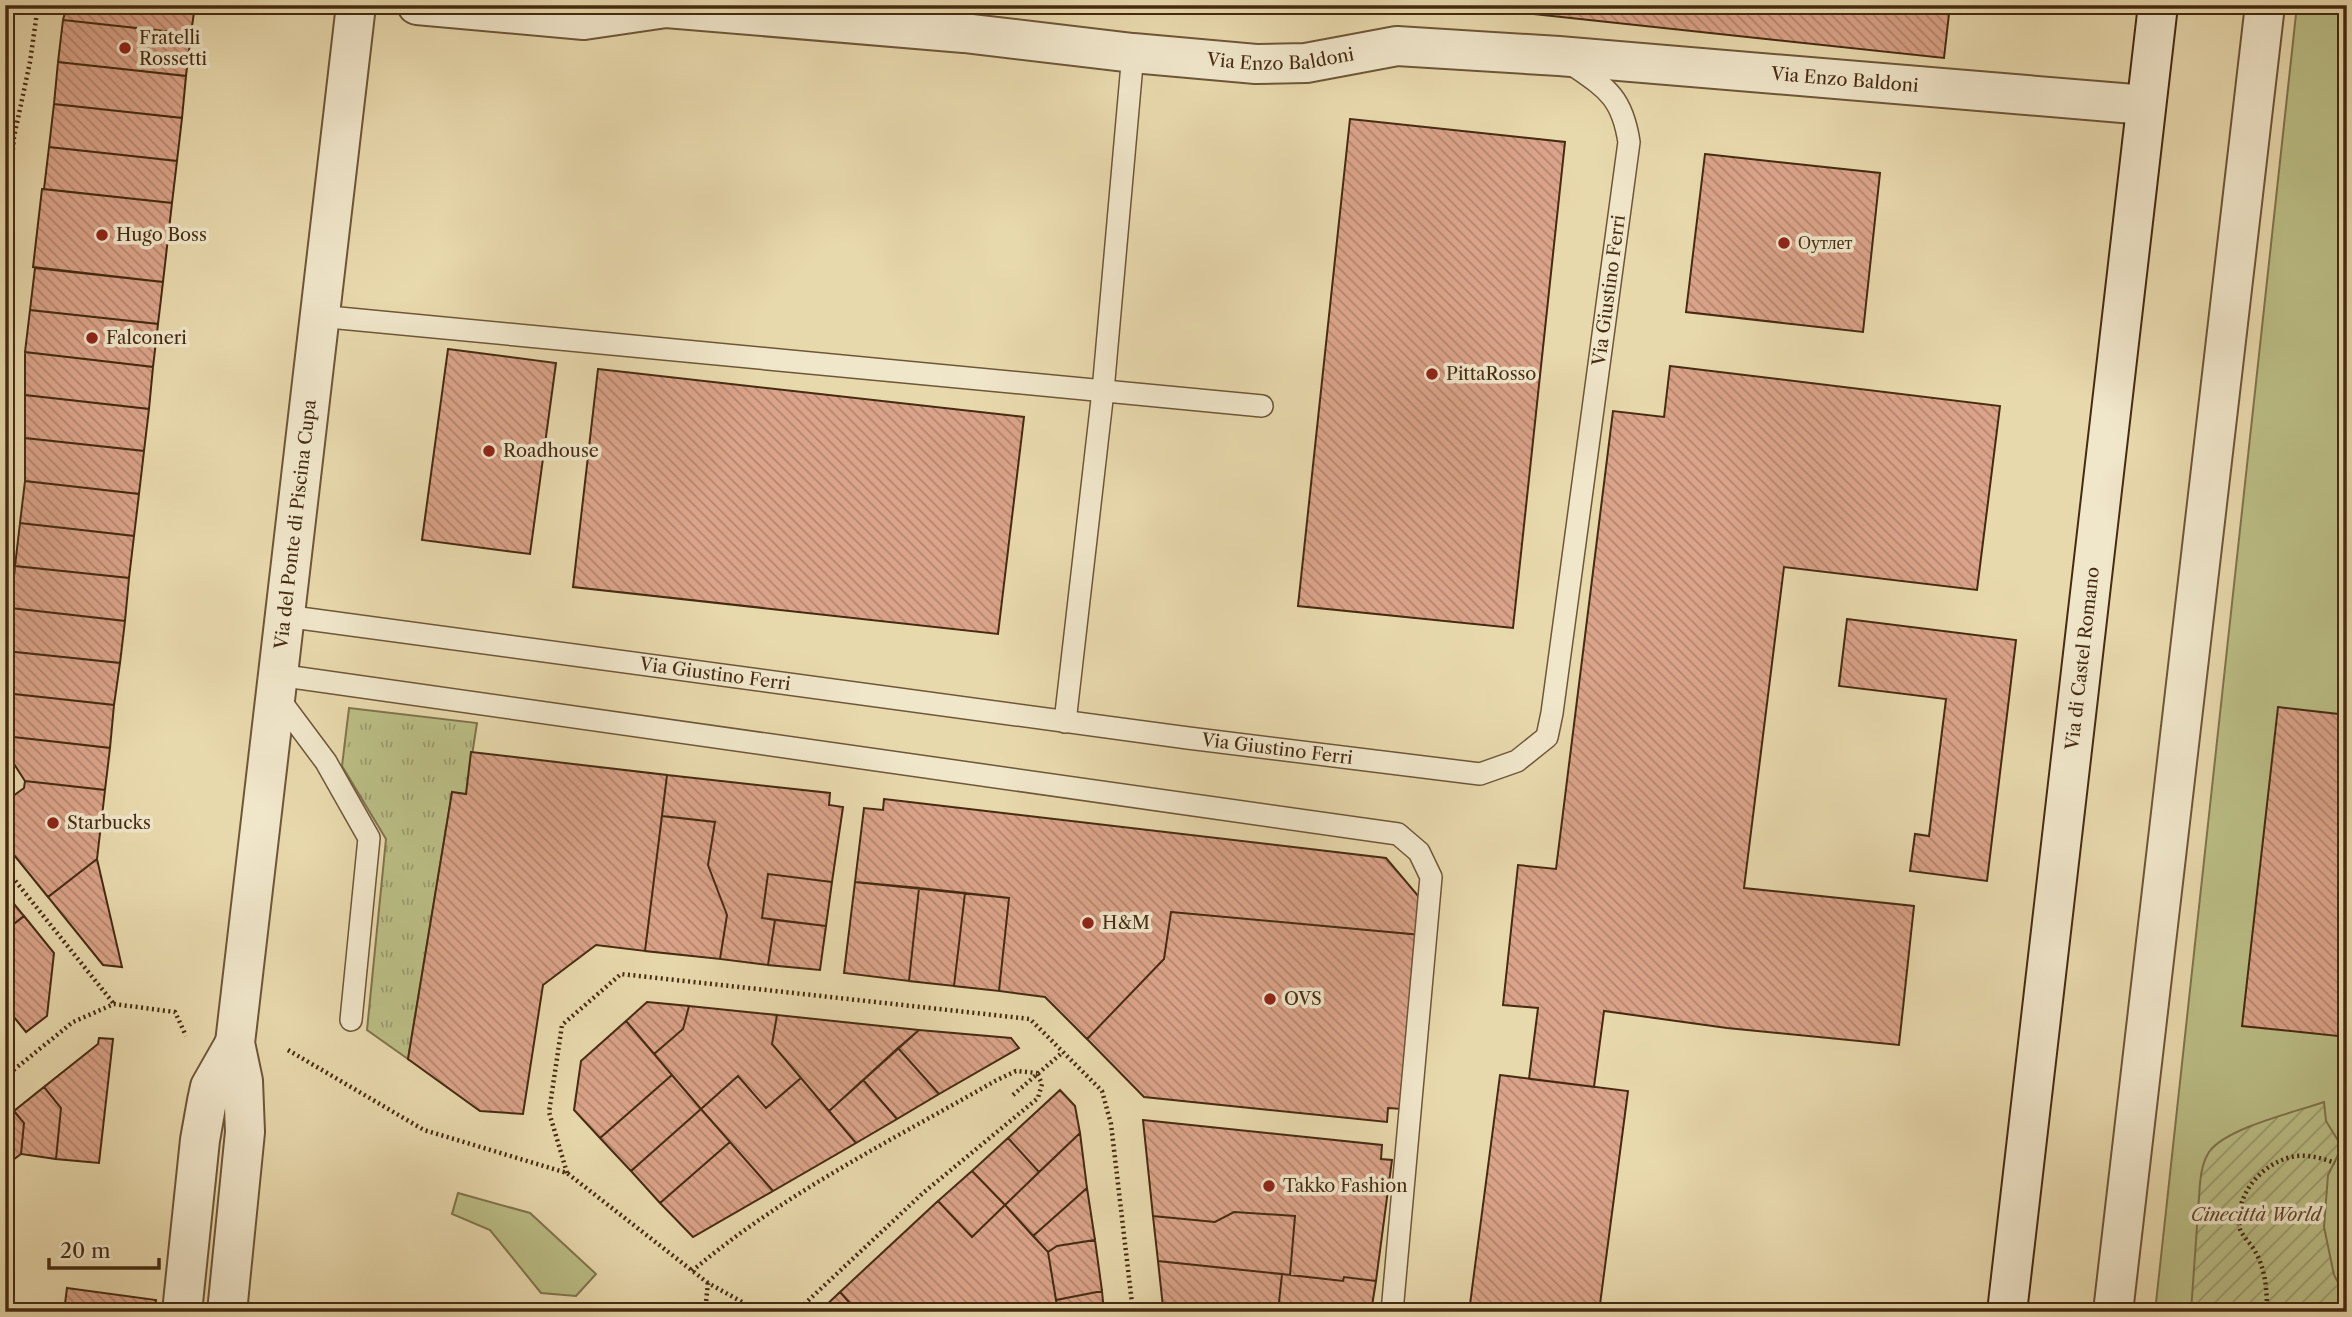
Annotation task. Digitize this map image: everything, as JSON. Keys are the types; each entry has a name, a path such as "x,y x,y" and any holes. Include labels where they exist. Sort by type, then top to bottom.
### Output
{"street":[{"name":"Via del Ponte di Piscina Cupa","path":"228,1312 245,1132 243,1081 235,1043 356,5"},
{"name":"Via Enzo Baldoni","path":"417,5 584,20 666,8 964,33 1256,64 1306,63 1397,46 1559,56 2146,105"},
{"name":"Via di Castel Romano","path":"2007,1312 2158,5"},
{"path":"2113,1312 2265,5"},
{"name":"Via del Ponte di Piscina Cupa","path":"182,1312 200,1140 207,1101 210,1087 235,1043"}],"lane":[{"path":"1065,722 1103,391 1133,53"},
{"name":"Via Giustino Ferri","path":"285,616 1065,722 1480,774 1517,761 1547,737 1629,142 1626,119 1607,88 1559,56"},
{"path":"318,316 1262,407"},
{"path":"277,685 326,762 369,838 351,1020"},
{"path":"277,685 1398,834 1419,852 1431,877 1392,1312"}],"path":[{"path":"5,243 14,137 30,62 38,5"},
{"path":"5,868 114,1004"},
{"path":"567,1173 549,1112 562,1025 621,974 1030,1019 1102,1091 1111,1124 1133,1312"},
{"path":"5,1077 73,1022 114,1004 175,1012 186,1037"},
{"path":"288,1050 424,1130 567,1173 708,1283 760,1312"},
{"path":"1013,1095 1063,1052"},
{"path":"692,1271 722,1246 808,1189 1016,1071 1038,1073"},
{"path":"796,1312 923,1193 1038,1098 1042,1084 1038,1073"},
{"path":"2267,1312 2267,1284 2257,1254 2239,1228 2240,1209 2247,1190 2260,1174 2276,1162 2296,1156 2315,1156 2334,1163"},
{"path":"705,1312 708,1283"}],"green space":[{"name":"Cinecittà World","path":"2297,5 2347,5 2347,1312 2155,1312"},
{"path":"349,708 477,723 466,794 452,793 408,1059 367,1030 386,839 342,766"},
{"path":"2324,1102 2326,1121 2342,1147 2328,1175 2324,1227 2334,1275 2347,1299 2347,1312 2191,1312 2200,1179 2209,1152 2230,1135 2245,1128"},
{"path":"458,1193 530,1213 596,1274 576,1296 541,1293 490,1230 452,1214"}],"building":[{"path":"67,5 195,5 191,34 63,20"},
{"path":"1449,5 1950,5 1944,58"},
{"name":"Fratelli Rossetti","path":"63,20 191,34 186,76 58,62"},
{"path":"58,62 186,76 182,118 54,104"},
{"path":"54,104 182,118 177,161 49,147"},
{"name":"PittaRosso","path":"1350,119 1565,142 1513,628 1298,606"},
{"path":"49,147 177,161 172,203 44,189"},
{"name":"Оутлет","path":"1705,154 1880,173 1863,332 1686,312"},
{"name":"Hugo Boss","path":"42,189 172,203 163,282 33,267"},
{"path":"35,268 163,282 158,324 30,310"},
{"name":"Falconeri","path":"30,310 158,324 153,367 25,352"},
{"name":"Roadhouse","path":"448,349 556,363 530,554 422,540"},
{"path":"25,352 153,367 149,409 25,395"},
{"path":"1670,366 2000,406 1977,590 1784,567 1744,888 1914,906 1899,1045 1727,1028 1604,1011 1594,1087 1529,1079 1538,1008 1503,1005 1518,865 1556,869 1613,411 1664,417"},
{"path":"598,369 1024,417 998,634 573,587"},
{"path":"25,395 149,409 144,451 25,438"},
{"path":"25,438 144,451 139,494 25,481"},
{"path":"25,481 139,494 134,536 20,523"},
{"path":"20,523 134,536 129,578 15,566"},
{"path":"15,566 129,578 125,621 11,608"},
{"path":"11,608 125,621 120,663 6,651"},
{"path":"1847,619 2016,640 1987,881 1910,871 1915,834 1929,836 1946,699 1839,686"},
{"path":"6,651 120,663 114,705 5,693"},
{"path":"5,693 114,705 110,748 5,736"},
{"path":"2278,707 2347,715 2347,1037 2242,1026"},
{"path":"5,736 110,748 105,790 25,781 5,750"},
{"path":"471,752 667,775 645,951 596,945 543,985 523,1114 480,1111 408,1059 452,792 466,794"},
{"path":"667,775 830,793 829,805 843,807 832,882 768,874 762,918 775,920 768,965 720,959 727,915 708,865 715,822 662,816"},
{"name":"Starbucks","path":"25,781 105,790 97,859 48,897 5,844 5,802 24,788"},
{"name":"H&M","path":"884,799 1386,858 1425,904 1421,935 1171,912 1164,959 1087,1039 1045,997 999,991 1009,898 855,882 864,808 883,810"},
{"path":"662,816 715,822 708,865 727,915 720,959 645,951"},
{"path":"97,859 122,967 103,965 48,897"},
{"path":"768,874 832,882 826,926 762,918"},
{"path":"855,882 919,888 909,981 844,973"},
{"path":"919,888 965,893 954,986 909,981"},
{"path":"5,893 24,916 5,931"},
{"path":"965,893 1009,898 999,991 954,986"},
{"name":"OVS","path":"1171,912 1421,935 1403,1109 1388,1108 1387,1122 1144,1097 1087,1039 1164,959"},
{"path":"24,916 54,953 47,1016 26,1032 5,1006 5,931"},
{"path":"775,920 826,926 820,970 768,965"},
{"path":"647,1002 689,1006 683,1029 654,1054 626,1021"},
{"path":"689,1006 777,1015 772,1044 801,1078 766,1108 738,1076 701,1109 654,1054 683,1029"},
{"path":"777,1015 919,1030 829,1111 772,1044"},
{"path":"626,1021 672,1075 600,1138 574,1110 581,1061"},
{"path":"919,1030 1011,1038 1019,1048 939,1094 898,1048"},
{"path":"99,1038 113,1039 99,1163 56,1159 61,1108 44,1087 98,1044"},
{"path":"898,1048 939,1094 897,1119 863,1080"},
{"path":"672,1075 701,1109 631,1171 600,1138"},
{"path":"1500,1075 1628,1091 1599,1312 1469,1312"},
{"path":"738,1076 766,1108 801,1078 856,1143 773,1191 701,1109"},
{"path":"863,1080 897,1119 856,1143 829,1111"},
{"path":"44,1087 61,1108 56,1159 21,1154 24,1123 14,1111"},
{"path":"1060,1090 1075,1106 1080,1133 1039,1172 1008,1138"},
{"path":"6,1102 24,1123 21,1154 5,1166"},
{"path":"701,1109 730,1142 660,1203 631,1171"},
{"name":"Takko Fashion","path":"1143,1120 1382,1145 1381,1159 1392,1160 1376,1281 1344,1277 1343,1281 1290,1275 1295,1216 1234,1212 1215,1222 1153,1216"},
{"path":"1080,1133 1087,1188 1033,1236 1005,1205"},
{"path":"1008,1138 1039,1172 1005,1205 972,1171"},
{"path":"730,1142 773,1191 693,1237 660,1203"},
{"path":"972,1171 1005,1205 972,1237 938,1201"},
{"path":"1087,1188 1095,1240 1057,1246 1048,1252 1033,1236"},
{"path":"938,1201 972,1237 1005,1205 1048,1252 1058,1312 858,1312 840,1292"},
{"path":"1234,1212 1295,1216 1290,1275 1158,1261 1153,1216 1215,1222"},
{"path":"1095,1240 1102,1291 1056,1300 1048,1252 1057,1246"},
{"path":"1158,1261 1282,1274 1278,1312 1216,1312 1163,1307"},
{"path":"1282,1274 1343,1281 1344,1277 1376,1281 1371,1312 1278,1312"},
{"path":"67,1288 156,1300 154,1312 64,1312"},
{"path":"1102,1291 1104,1312 1058,1312 1056,1300"},
{"path":"840,1292 858,1312 819,1312"},
{"path":"1163,1307 1216,1312 1163,1312"}],"place":[{"name":"Fratelli Rossetti","path":"125,48"},
{"name":"Hugo Boss","path":"102,235"},
{"name":"Оутлет","path":"1784,243"},
{"name":"Falconeri","path":"92,338"},
{"name":"PittaRosso","path":"1432,374"},
{"name":"Roadhouse","path":"489,451"},
{"name":"Starbucks","path":"53,823"},
{"name":"H&M","path":"1088,923"},
{"name":"OVS","path":"1270,999"},
{"name":"Takko Fashion","path":"1269,1186"}]}
